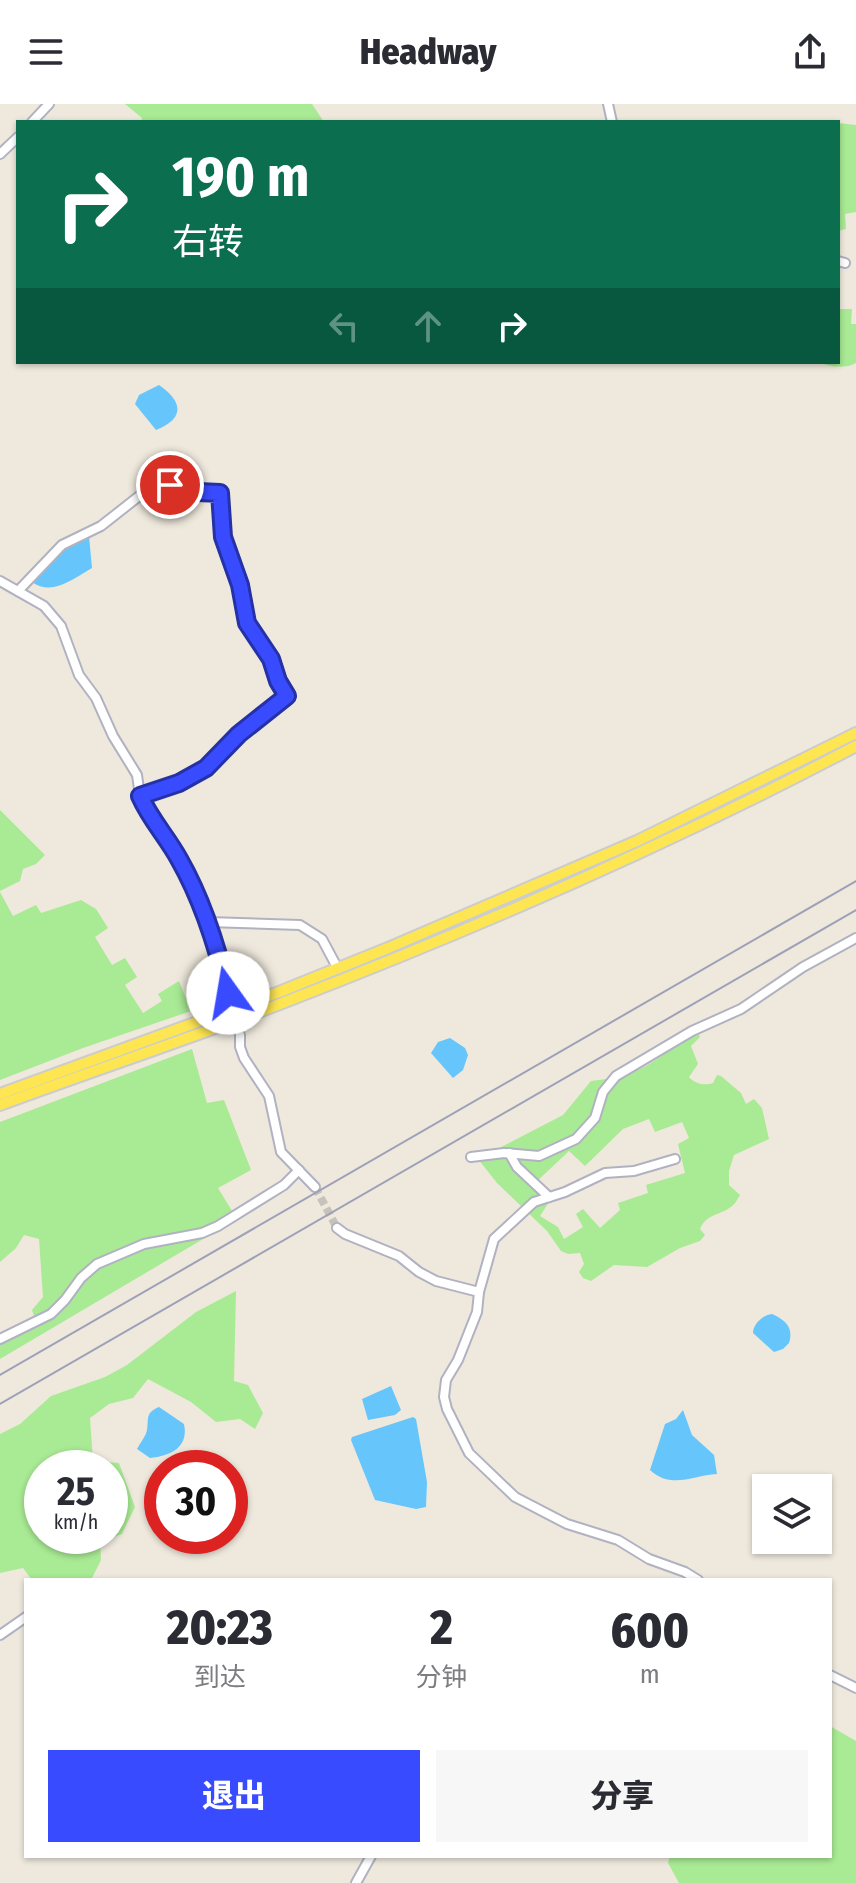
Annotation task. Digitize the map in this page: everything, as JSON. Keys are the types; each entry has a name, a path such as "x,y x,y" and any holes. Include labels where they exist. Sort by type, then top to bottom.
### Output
{"main road":[{"path":"0,1094 338,969 637,841 856,733"},
{"path":"0,1105 255,1013 393,959 642,852 856,746"}],"street":[{"path":"34,120 49,104"},
{"path":"0,154 16,139"},
{"path":"18,591 62,545 101,526 143,493 170,485 198,492 220,493 223,537 240,585 247,623 271,659 287,696 239,734 206,768 184,780 140,796"},
{"path":"0,581 51,611 61,626 79,675 96,698 113,736 137,775 140,796 179,859 208,922 219,952 228,993"},
{"path":"208,922 306,927 322,939 338,969"},
{"path":"471,1157 509,1153 539,1156 576,1139 595,1118 605,1088 616,1076 692,1031 741,1009 803,967 856,938"},
{"path":"240,1035 244,1058 269,1096 281,1152 315,1187"},
{"path":"509,1153 517,1167 549,1197"},
{"path":"675,1159 634,1171 605,1173 565,1192 534,1202 494,1239 479,1292 477,1312 444,1389 447,1409 469,1453 515,1497 567,1524 618,1540 649,1559 695,1578"},
{"path":"0,1339 51,1314 97,1264 144,1244 207,1231 284,1185 299,1170"},
{"path":"337,1228 399,1256 436,1281 479,1292"},
{"path":"0,1635 24,1618"},
{"path":"832,1676 856,1688"},
{"path":"356,1883 370,1858"}],"green space":[{"path":"125,104 312,104 323,120 142,120"},
{"path":"840,123 856,125 856,212 845,214 846,229 840,230"},
{"path":"840,309 852,309 851,324 856,324 856,363 831,366 824,364 840,364"},
{"path":"0,810 45,855 36,864 23,869 20,881 0,891"},
{"path":"0,892 13,916 36,905 41,913 81,900 96,909 108,928 95,937 112,965 125,958 137,977 125,985 143,1013 162,1001 158,994 179,981 191,1011 0,1080"},
{"path":"698,1033 700,1037 691,1046 698,1064 689,1077 697,1083 707,1084 713,1083 717,1075 721,1076 741,1093 746,1104 754,1099 762,1108 769,1139 734,1155 729,1185 740,1195 732,1206 703,1224 700,1229 705,1235 700,1241 680,1248 647,1267 614,1265 591,1281 583,1278 579,1272 584,1264 580,1253 561,1251 547,1231 497,1183 478,1159 563,1115 591,1081 639,1069","holes":["649,1119 655,1132 682,1122 689,1138 678,1144 685,1173 646,1185 648,1193 618,1203 620,1210 600,1228 583,1209 576,1214 583,1227 564,1239 558,1227 540,1216 549,1202 533,1185 569,1151 585,1166 623,1129"]},
{"path":"192,1049 207,1103 224,1100 251,1170 218,1188 237,1219 0,1359 0,1335 34,1316 32,1310 43,1297 39,1239 24,1235 16,1248 0,1262 0,1122"},
{"path":"236,1291 234,1381 248,1385 263,1413 255,1429 240,1419 216,1422 191,1402 148,1379 133,1398 109,1404 90,1418 92,1450 24,1450 24,1554 101,1554 101,1560 92,1578 30,1578 23,1568 0,1573 0,1434 20,1424 51,1396 105,1377 127,1365 196,1312"},
{"path":"128,1488 135,1507 128,1522"},
{"path":"832,1727 856,1741 856,1883 679,1883 668,1863 669,1858 832,1858"}],"water":[{"path":"159,385 172,397 177,409 172,420 156,430 135,404 139,395"},
{"path":"89,536 92,568 55,587 47,588 32,582 62,549"},
{"path":"450,1038 465,1048 468,1055 463,1070 453,1078 431,1053 438,1042"},
{"path":"772,1314 784,1322 790,1333 789,1343 774,1352 753,1333 759,1320"},
{"path":"391,1386 401,1410 395,1415 368,1420 362,1399"},
{"path":"159,1407 184,1424 184,1439 175,1450 144,1450 144,1454 137,1449 146,1432 150,1414"},
{"path":"683,1410 692,1435 714,1455 717,1474 675,1480 658,1476 650,1470 665,1424 676,1419"},
{"path":"413,1417 416,1419 427,1482 426,1507 416,1509 375,1500 351,1440 352,1437"}],"tunnel":[{"path":"228,993 240,1035"},
{"path":"315,1187 337,1228"}],"railway":[{"path":"0,1375 856,881"},
{"path":"0,1404 856,910"}],"route":[{"path":"170,485 204,493 220,493 223,537 240,585 249,630 271,659 287,696 239,734 206,768 179,783 140,796 179,859 207,918 228,993"}]}
